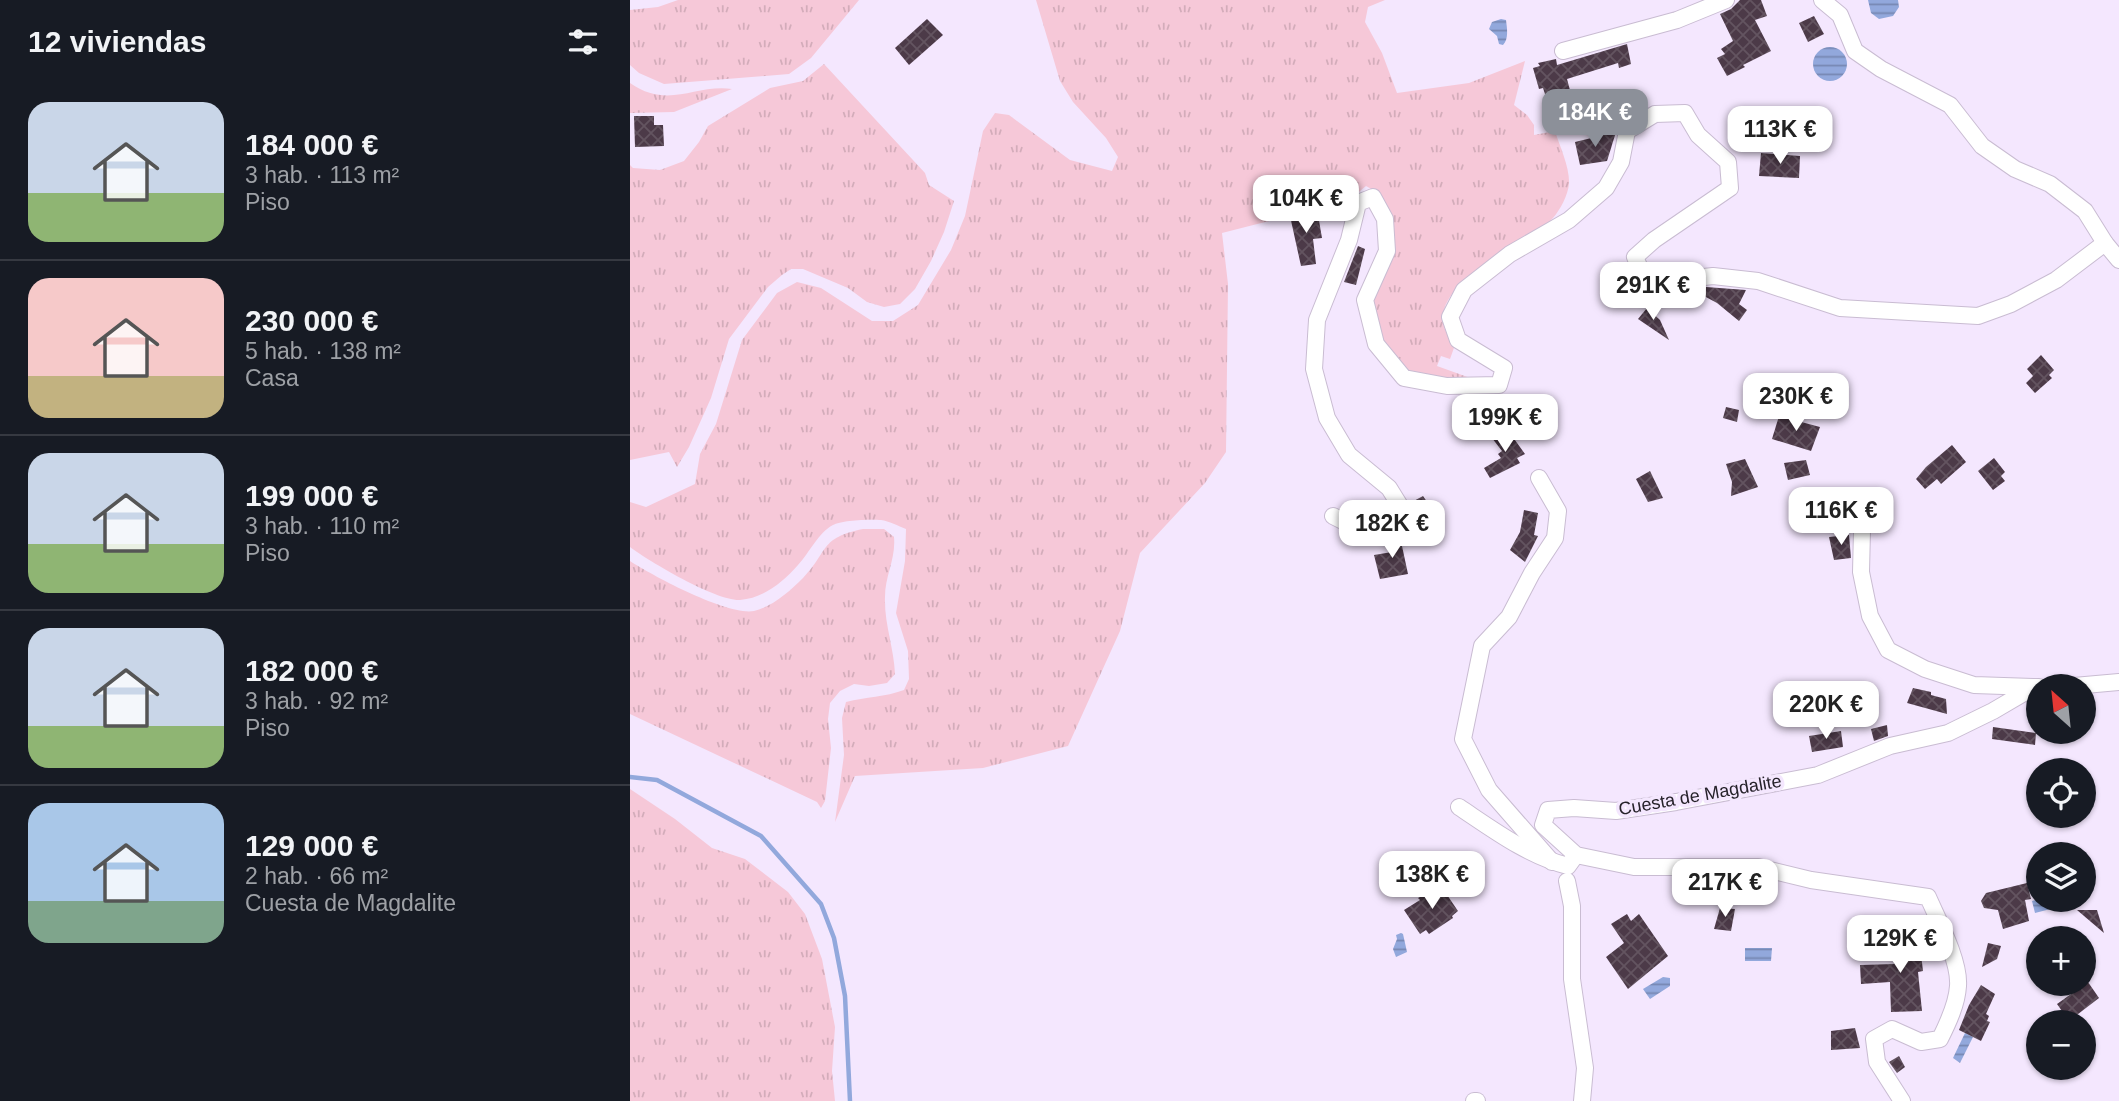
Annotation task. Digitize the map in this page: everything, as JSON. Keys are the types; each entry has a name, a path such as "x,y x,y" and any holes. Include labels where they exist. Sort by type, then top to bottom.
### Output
{"street":[{"path":"1563,51 1677,20 1727,0"},
{"path":"1822,0 1840,15 1855,51 1881,69 1950,105 1982,146 2015,169 2050,184 2085,211 2119,260"},
{"path":"1334,516 1363,531 1391,526 1402,509 1388,488 1349,455 1326,418 1314,369 1318,320 1349,240 1358,203 1373,197 1385,219 1387,251 1365,300 1376,344 1404,378 1447,386 1499,385 1504,368 1458,340 1450,317 1464,290 1510,254 1569,220 1606,188 1620,162 1626,131 1655,114 1685,113 1698,135 1728,162 1730,188 1654,240 1635,257 1642,274 1667,281 1713,276 1758,281 1840,308 1978,316 2011,304 2056,280 2105,243"},
{"path":"1539,478 1558,511 1555,538 1532,573 1509,617 1482,646 1463,738 1489,790 1552,862"},
{"path":"1862,530 1861,572 1870,616 1888,650 1925,669 1974,685 2026,687"},
{"path":"2096,684 2119,682"},
{"name":"Cuesta de Magdalite","path":"1576,855 1543,825 1548,810 1574,808 1616,811 1818,775 1890,746 1948,733 2026,693"},
{"path":"1459,807 1504,837 1552,862 1568,866 1576,855 1634,867 1758,867 1811,880 1928,897 1951,949 1959,986 1950,1018 1940,1039 1921,1042 1892,1029 1874,1039 1877,1062 1902,1101"},
{"path":"1567,881 1572,906 1572,979 1585,1069 1582,1101"}],"green space":[{"path":"678,0 859,0 811,58 789,74 664,84 639,73 630,65 630,10 658,7"},
{"path":"1036,0 1385,0 1368,7 1365,22 1382,53 1397,93 1469,83 1525,61 1514,105 1527,115 1534,125 1534,135 1555,131 1568,171 1568,188 1553,218 1475,272 1457,289 1445,306 1444,325 1455,345 1450,359 1441,356 1437,366 1487,384 1455,382 1404,371 1381,341 1370,301 1392,254 1380,194 1366,186 1348,201 1222,233 1228,284 1226,452 1205,483 1140,553 1120,631 1068,746 983,768 855,776 835,822 844,755 842,718 846,702 904,690 909,679 908,651 896,613 905,561 906,529 881,520 837,523 823,533 798,565 765,593 749,599 729,599 667,571 630,547 630,502 646,507 695,484 700,454 716,424 742,340 777,293 797,282 821,288 872,321 893,321 918,305 951,250 965,216 983,131 995,113 1009,115 1070,160 1112,171 1118,157 1106,138 1073,102 1060,81"},
{"path":"824,64 925,173 929,185 954,201 931,261 915,289 900,304 884,307 867,302 848,288 803,269 791,269 768,287 729,339 711,398 677,467 669,452 630,460 630,165 633,168 660,170 684,161 708,126 770,88 803,81"},
{"path":"630,83 657,95 718,88 732,89 674,112 630,113"},
{"path":"863,529 884,529 894,537 885,597 895,674 887,683 869,686 854,684 840,691 830,703 828,719 831,748 825,801 821,808 817,802 630,714 630,561 672,585 709,601 742,611 754,611 774,602 792,588 811,569 832,541"},
{"path":"630,789 712,848 745,859 788,892 805,914 822,959 835,1027 832,1071 835,1101 630,1101"}],"water":[{"path":"1868,0 1898,0 1899,7 1893,16 1879,19 1871,13"},
{"path":"1506,20 1507,30 1503,45 1499,44 1497,36 1489,29 1492,22"},
{"path":"1830,47 1842,52 1847,64 1842,76 1830,81 1818,76 1813,64 1818,52"},
{"path":"1618,284 1631,298 1624,305 1612,290"},
{"path":"1401,933 1407,952 1396,957 1393,949 1396,935"},
{"path":"1745,948 1772,948 1771,961 1745,961"},
{"path":"1663,977 1670,978 1670,986 1650,999 1643,989"},
{"path":"1965,1033 1973,1037 1960,1063 1953,1058"}],"building":[{"path":"1740,0 1761,0 1767,16 1755,20 1771,51 1727,76 1717,58 1725,54 1721,49 1733,41 1720,14 1731,9"},
{"path":"1814,16 1824,34 1808,42 1799,23"},
{"path":"927,19 943,35 909,65 895,48"},
{"path":"1627,44 1631,64 1619,68 1618,63 1567,79 1571,94 1547,100 1543,88 1539,89 1533,68 1540,66 1538,63 1556,59 1557,65"},
{"path":"634,116 654,116 654,125 663,125 664,146 635,147"},
{"path":"1616,132 1607,161 1580,165 1575,142"},
{"path":"1761,153 1800,156 1799,178 1759,176"},
{"path":"1317,209 1322,238 1313,239 1316,264 1301,266 1290,216"},
{"path":"1358,246 1365,249 1356,285 1344,282"},
{"path":"1706,287 1746,290 1739,304 1747,310 1739,321 1704,296"},
{"path":"1647,308 1660,320 1669,340 1638,319"},
{"path":"2041,355 2054,370 2049,375 2052,378 2035,393 2026,383 2033,376 2027,369"},
{"path":"1726,407 1739,410 1737,422 1723,418"},
{"path":"1779,416 1820,427 1811,451 1772,439"},
{"path":"1507,429 1525,454 1517,458 1520,463 1490,478 1484,468 1501,458 1498,454 1502,451 1492,438"},
{"path":"1952,445 1966,462 1941,484 1937,479 1925,489 1916,479"},
{"path":"1994,458 2005,472 2001,476 2005,481 1993,490 1978,471"},
{"path":"1745,459 1758,487 1731,496 1732,482 1726,464"},
{"path":"1806,460 1810,475 1788,480 1784,463"},
{"path":"1650,471 1663,498 1648,502 1636,479"},
{"path":"1423,496 1434,512 1424,520 1412,502"},
{"path":"1524,510 1538,513 1534,535 1538,536 1525,562 1510,550 1520,532"},
{"path":"1399,532 1408,574 1380,579 1374,555 1392,552 1391,537"},
{"path":"1849,535 1851,558 1834,560 1829,537"},
{"path":"1913,688 1946,699 1947,714 1907,703"},
{"path":"1887,725 1888,736 1874,741 1871,729"},
{"path":"1993,727 2026,732 2026,744 1992,739"},
{"path":"1841,731 1843,747 1812,752 1809,736"},
{"path":"2026,883 2025,900 2029,921 2003,929 1998,910 1984,908 1981,901 1986,893"},
{"path":"1441,886 1458,911 1453,918 1429,934 1426,930 1420,934 1404,910 1420,900 1418,898"},
{"path":"1720,908 1735,909 1731,931 1714,929"},
{"path":"2097,910 2104,933 2079,912"},
{"path":"1627,914 1631,921 1639,914 1668,956 1628,989 1606,957 1624,943 1611,924"},
{"path":"1919,937 1923,971 1918,972 1922,1011 1891,1012 1890,982 1861,984 1860,965 1894,964 1892,940"},
{"path":"1988,943 2001,946 1997,959 1982,967"},
{"path":"1981,985 1995,994 1986,1014 1989,1016 1987,1021 1990,1022 1981,1041 1959,1030"},
{"path":"2096,994 2099,998 2083,1010 2061,1010 2057,1004 2068,996 2096,996"},
{"path":"1855,1028 1860,1048 1831,1050 1831,1031"},
{"path":"1899,1056 1905,1067 1897,1073 1889,1062"}],"waterway":[{"path":"630,777 657,780 761,836 821,904 834,938 845,996 850,1101"}]}
